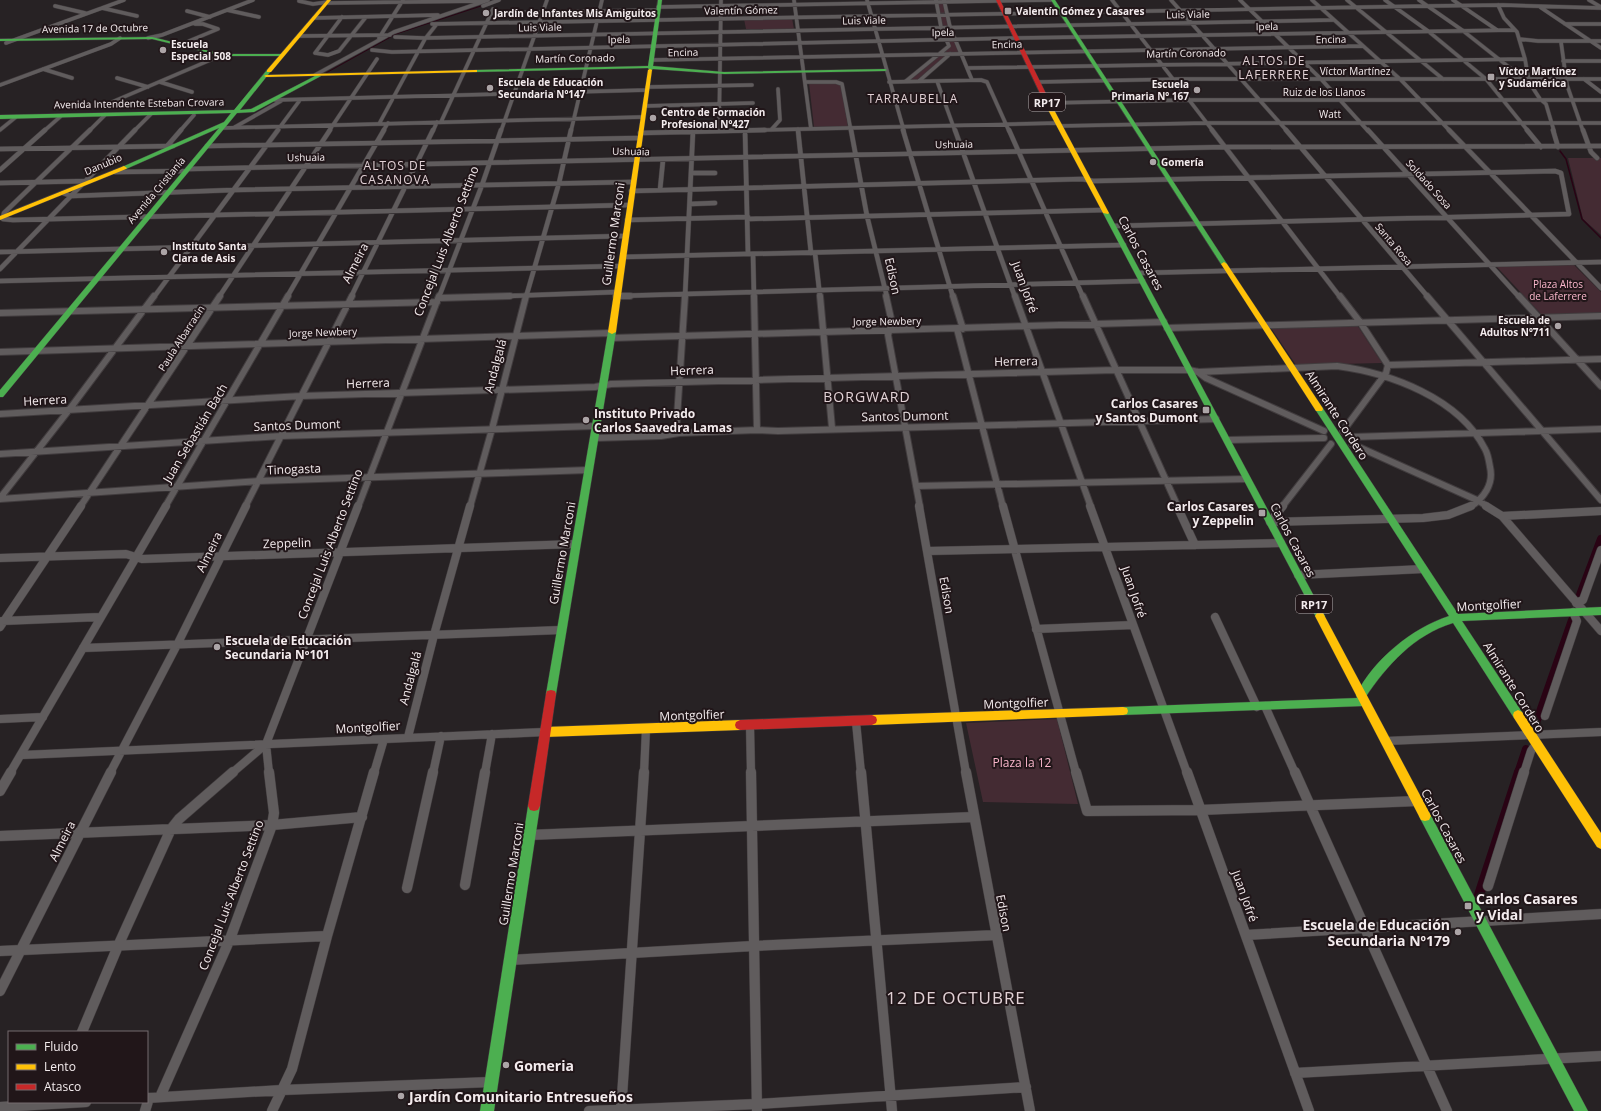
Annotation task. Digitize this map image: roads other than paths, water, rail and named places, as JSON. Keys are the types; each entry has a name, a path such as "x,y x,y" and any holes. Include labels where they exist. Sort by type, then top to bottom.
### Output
{"main road":[{"name":"Carlos Casares","path":"998,0 1059,125 1166,325 1193,371 1246,479 1581,1111"},
{"name":"Almirante Cordero","path":"1052,0 1292,368 1326,433 1349,443 1391,519 1601,843"},
{"name":"Avenida Cristianía","path":"0,395 68,311 328,2"},
{"name":"Guillermo Marconi","path":"487,1111 561,630 595,438 659,6"},
{"name":"Avenida 17 de Octubre","path":"118,40 148,38 162,40 220,56"},
{"name":"Avenida 17 de Octubre","path":"4,41 162,40 220,56 283,56"},
{"name":"Martín Coronado","path":"266,76 522,70 650,64 720,73 885,70"},
{"path":"235,112 258,111 325,74"},
{"name":"Avenida Intendente Esteban Crovara","path":"0,118 235,112"},
{"name":"Avenida Intendente Esteban Crovara","path":"150,115 227,114 235,112"},
{"name":"Danubio","path":"1,217 67,195 86,183 115,172 171,145 223,126"},
{"name":"Montgolfier","path":"545,732 856,722 1261,706 1362,698 1382,664 1405,643 1446,620 1575,607 1583,611 1601,611"}],"street":[{"path":"4,41 124,0"},
{"path":"162,40 193,23 253,0"},
{"path":"446,15 445,14 453,0"},
{"path":"299,1 312,4 328,2 486,0"},
{"path":"299,36 390,34 486,0"},
{"name":"Concejal Luis Alberto Settino","path":"145,1111 230,939 272,825 274,813 266,744 368,477 403,393 422,338 491,162 547,0"},
{"name":"Andalgalá","path":"408,737 434,635 517,336 526,295 559,183 602,0"},
{"path":"719,131 721,0"},
{"path":"794,0 811,129"},
{"path":"491,13 599,11 659,6 1052,0"},
{"path":"1112,0 1360,322 1388,365 1384,376 1343,431 1227,440"},
{"name":"Santa Rosa","path":"1171,0 1280,123 1601,500"},
{"name":"Soldado Sosa","path":"1240,0 1321,79 1601,386"},
{"path":"1312,0 1347,33 1402,80 1601,288"},
{"path":"1347,0 1443,79"},
{"path":"1385,0 1428,31 1486,79 1541,147"},
{"path":"1419,0 1462,30 1526,79 1542,101 1546,104 1550,123 1558,147"},
{"path":"1453,0 1497,30"},
{"path":"1486,0 1497,6 1504,18 1516,30 1525,58 1526,79"},
{"path":"1500,0 1503,5"},
{"path":"1589,0 1601,7"},
{"path":"378,42 380,35 402,1"},
{"path":"389,41 498,1"},
{"name":"Almeira","path":"0,991 79,833 177,645 428,142 453,96 480,36 498,1"},
{"path":"906,81 948,46 941,27 936,1"},
{"path":"944,1 950,26 972,80"},
{"path":"867,2 927,215 950,288 969,374 1014,549 1087,811 1309,807 1417,801"},
{"path":"1560,4 1566,7"},
{"name":"Valentín Gómez","path":"434,24 1394,6 1503,5 1601,7"},
{"path":"55,6 85,14"},
{"path":"1539,6 1601,48"},
{"path":"102,8 137,16"},
{"path":"227,10 259,18"},
{"path":"186,11 210,17"},
{"path":"314,18 441,16"},
{"path":"342,18 315,53 324,55 337,52 353,35 366,17"},
{"name":"Luis Viale","path":"395,38 950,26 1333,20"},
{"path":"184,46 189,41 218,29 203,24 193,23"},
{"path":"379,124 420,52 434,24"},
{"path":"1565,24 1601,24"},
{"name":"Ipela","path":"372,50 389,52 420,52 1016,38 1516,30"},
{"path":"325,74 390,34"},
{"path":"1519,39 1561,42 1601,42"},
{"path":"0,85 118,40"},
{"path":"1561,42 1566,79 1592,154 1596,158"},
{"path":"366,53 383,44"},
{"name":"Encina","path":"650,64 721,59 1363,46"},
{"path":"919,81 950,54"},
{"path":"112,102 220,56"},
{"name":"Martín Coronado","path":"968,68 1525,58"},
{"name":"Paula Albarracin","path":"1,623 308,166 377,59"},
{"path":"1563,61 1601,61"},
{"path":"43,69 72,78"},
{"path":"117,78 148,87"},
{"path":"0,79 10,82"},
{"name":"Víctor Martínez","path":"1038,82 1173,79 1601,79"},
{"path":"1584,79 1601,92"},
{"path":"889,82 972,80 983,80 987,82 1096,324 1115,370 1195,545"},
{"name":"Juan Jofré","path":"937,81 999,248 1133,625 1309,1111"},
{"path":"160,82 192,92"},
{"name":"Edison","path":"805,82 836,82 842,84 861,184 892,325 888,335 895,376 958,718 974,817 1030,1111"},
{"path":"279,100 580,92 720,85 752,85"},
{"path":"771,130 780,120 778,89"},
{"path":"0,499 69,410 300,100"},
{"name":"Ruiz de los Llanos","path":"1048,103 1189,100 1601,100"},
{"path":"645,106 753,103"},
{"path":"223,126 258,111"},
{"path":"0,183 86,183 119,146 150,115"},
{"path":"0,149 171,145 194,115"},
{"path":"104,116 1,217 9,220 629,205"},
{"path":"0,170 60,117"},
{"path":"223,126 334,125 643,117"},
{"path":"0,130 15,118"},
{"name":"Juan Sebastián Bach","path":"0,791 177,485 338,212 388,123"},
{"name":"Watt","path":"207,146 570,139 694,131 1006,124 1601,123"},
{"path":"798,129 808,218 820,291 826,378 832,428"},
{"path":"745,130 750,254 755,292 757,334 757,430"},
{"path":"676,433 686,294 694,131"},
{"name":"Ushuaia","path":"115,172 364,164 564,160 663,160 1225,147 1601,146"},
{"path":"660,190 663,160"},
{"path":"0,269 49,219 67,195 559,183 632,186 660,190 1031,180 1560,172 1569,214 1113,226"},
{"path":"691,173 715,173"},
{"path":"690,204 715,203"},
{"path":"627,220 808,218 1104,210"},
{"path":"0,252 624,236"},
{"path":"0,281 534,268 688,256 1124,245"},
{"path":"0,313 348,304 526,295 686,294 950,288 1077,283 1229,271 1601,262"},
{"name":"Jorge Newbery","path":"0,352 422,338 757,334 1096,324 1264,325 1601,316"},
{"path":"1388,365 1601,359"},
{"name":"Herrera","path":"0,414 301,396 595,387 603,385 680,382 1115,370 1193,371 1343,367 1384,376 1413,388 1444,405 1467,423 1476,433 1486,451 1491,470 1488,488 1479,501"},
{"path":"1193,371 1326,433 1331,444"},
{"name":"Santos Dumont","path":"595,438 661,436 676,433 757,430 778,431 832,428 905,428 1216,419"},
{"name":"Santos Dumont","path":"0,454 281,436 596,426"},
{"path":"1270,522 1331,444 1476,433 1601,428"},
{"path":"1343,431 1349,443 1479,501 1502,516 1575,607 1577,621 1545,716"},
{"name":"Tinogasta","path":"0,499 177,485 258,481 589,470"},
{"path":"916,486 1246,479"},
{"path":"1270,522 1443,516 1463,510 1479,501"},
{"path":"1502,516 1601,511"},
{"path":"928,551 1281,543"},
{"name":"Zeppelin","path":"0,558 126,554 142,560 576,544"},
{"path":"1575,607 1583,600 1601,550"},
{"path":"1298,575 1423,569"},
{"path":"1583,611 1601,631"},
{"path":"1,623 100,617"},
{"path":"1215,617 1261,706 1309,807 1447,1111"},
{"path":"1036,629 1133,625"},
{"path":"83,648 561,630"},
{"path":"0,719 43,717"},
{"path":"856,722 875,941 892,1111"},
{"path":"750,725 757,1107"},
{"path":"621,1110 631,953 641,830 646,729"},
{"name":"Montgolfier","path":"22,755 545,732"},
{"path":"1386,741 1601,732"},
{"path":"465,885 492,734"},
{"path":"407,888 441,736"},
{"path":"272,1111 292,1069 327,936 384,739"},
{"path":"82,1031 118,946 171,829 179,819 266,744"},
{"path":"1488,886 1531,752 1533,748 1538,747"},
{"path":"0,836 272,825 362,817"},
{"path":"529,835 974,817"},
{"path":"1246,935 1601,914"},
{"path":"510,960 754,946 997,935"},
{"path":"0,952 230,939 327,936"},
{"path":"1295,1073 1601,1056"},
{"path":"152,1098 282,1090 491,1082"},
{"path":"590,1111 757,1107 890,1096 1026,1088"},
{"path":"0,1107 52,1103"}],"waterway":[{"path":"326,73 396,34 484,5"},
{"path":"1560,151 1566,159 1582,219 1601,238"},
{"path":"1580,595 1601,539"},
{"path":"1536,723 1572,620"},
{"path":"1518,773 1526,749"},
{"path":"1479,895 1519,772"}],"place":[{"name":"Valentín Gómez y Casares","path":"1008,11"},
{"name":"Jardín de Infantes Mis Amiguitos","path":"486,13"},
{"name":"Escuela Especial 508","path":"163,50"},
{"name":"Víctor Martínez y Sudamérica","path":"1491,77"},
{"name":"Escuela de Educación Secundaria Nº147","path":"490,88"},
{"name":"Escuela Primaria Nº 167","path":"1197,90"},
{"name":"Centro de Formación Profesional Nº427","path":"653,118"},
{"name":"Gomería","path":"1153,162"},
{"name":"Instituto Santa Clara de Asis","path":"164,252"},
{"name":"Escuela de Adultos Nº711","path":"1558,326"},
{"name":"Carlos Casares y Santos Dumont","path":"1206,410"},
{"name":"Instituto Privado Carlos Saavedra Lamas","path":"586,420"},
{"name":"Carlos Casares y Zeppelin","path":"1262,513"},
{"name":"Escuela de Educación Secundaria Nº101","path":"217,647"},
{"name":"Carlos Casares y Vidal","path":"1468,906"},
{"name":"Escuela de Educación Secundaria Nº179","path":"1458,932"},
{"name":"Gomeria","path":"506,1065"},
{"name":"Jardín Comunitario Entresueños","path":"401,1096"}],"district":[{"name":"ALTOS DE LAFERRERE","path":"1274,67"},
{"name":"TARRAUBELLA","path":"913,98"},
{"name":"ALTOS DE CASANOVA","path":"395,172"},
{"name":"BORGWARD","path":"867,396"},
{"name":"12 DE OCTUBRE","path":"956,997"}],"park label":[{"name":"Plaza Altos de Laferrere","path":"1558,290"},
{"name":"Plaza la 12","path":"1022,762"}]}
